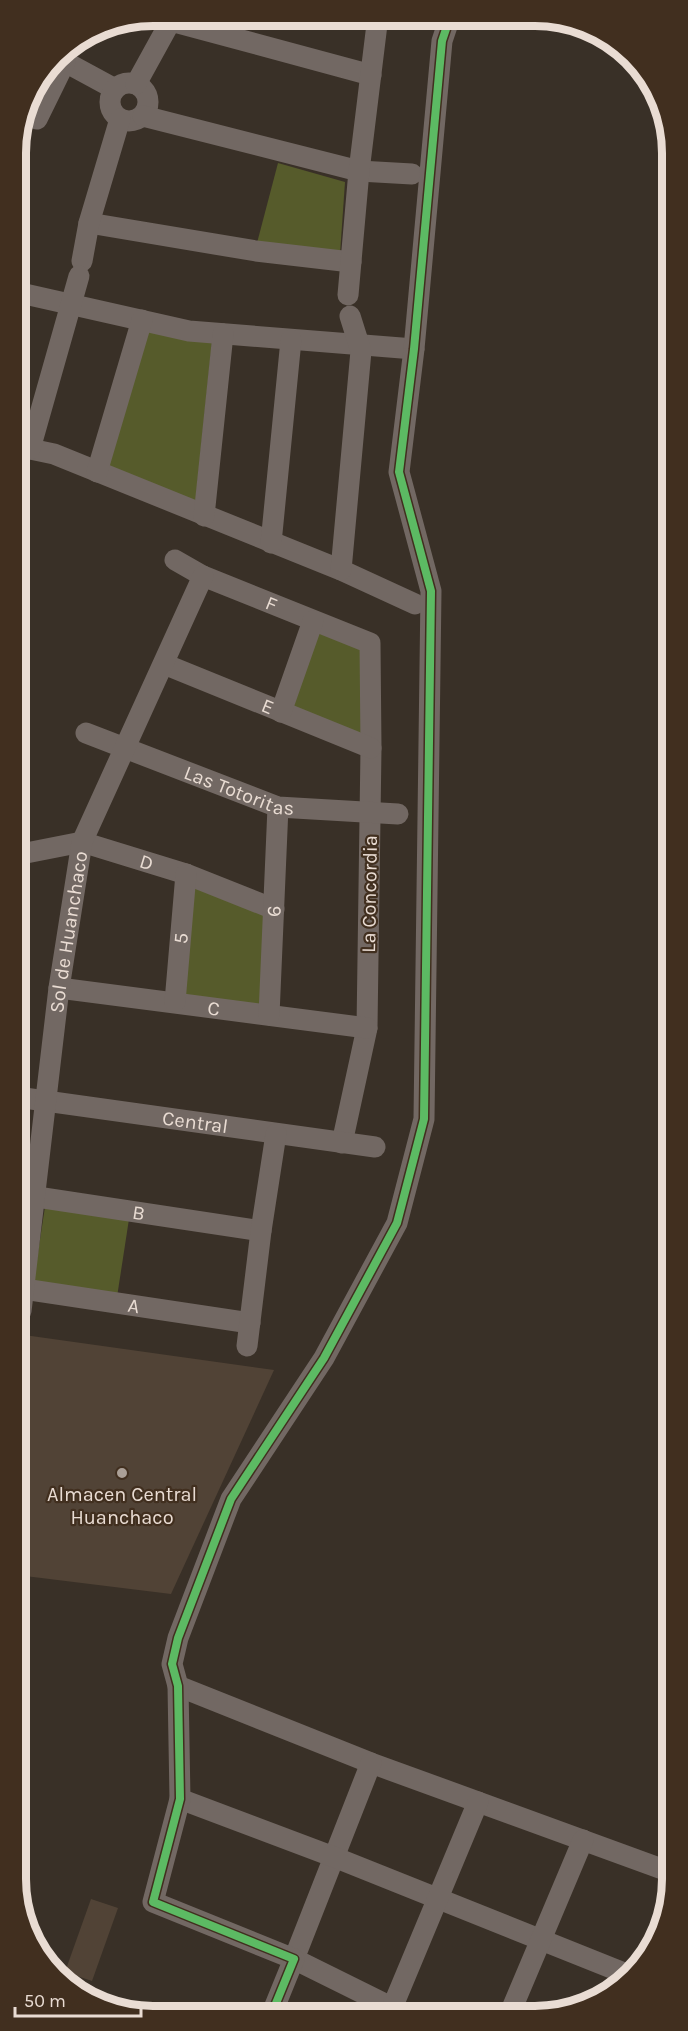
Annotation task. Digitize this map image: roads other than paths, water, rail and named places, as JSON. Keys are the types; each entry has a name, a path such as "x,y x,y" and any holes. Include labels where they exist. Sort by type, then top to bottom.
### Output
{"street":[{"path":"167,26 125,87 111,95 111,109 120,119 132,121 143,116 359,171 412,174"},
{"path":"200,26 371,75"},
{"path":"341,570 361,351 349,306 351,262 359,171 377,26"},
{"path":"390,2006 294,1959 153,1902 180,1798 177,1686 172,1664 178,1638 231,1499 324,1358 397,1223 424,1119 431,591 399,472 414,349 442,41 447,26"},
{"path":"65,61 125,87 141,87 148,98 143,116"},
{"path":"37,119 55,72"},
{"path":"26,438 72,304 81,269 88,224 120,119"},
{"path":"88,224 256,251 351,262"},
{"path":"26,294 189,331 414,349"},
{"path":"97,472 142,320"},
{"path":"204,516 223,334"},
{"path":"271,543 291,340"},
{"path":"26,448 54,454 341,570 415,604"},
{"name":"F","path":"175,560 204,576 370,643"},
{"name":"Sol de Huanchaco","path":"26,1196 47,1101 59,988 82,842 204,576"},
{"path":"281,711 313,621"},
{"name":"La Concordia","path":"342,1143 367,1028 371,748 370,643"},
{"name":"E","path":"164,664 371,748"},
{"name":"Las Totoritas","path":"86,733 278,807 398,814"},
{"name":"6","path":"269,1015 278,807"},
{"name":"D","path":"26,853 82,842 186,874 274,909"},
{"name":"5","path":"175,1002 186,874"},
{"name":"C","path":"59,988 367,1028"},
{"name":"Central","path":"26,1098 375,1147"},
{"path":"247,1346 276,1134"},
{"name":"B","path":"26,1196 261,1231"},
{"name":"A","path":"26,1290 250,1323"},
{"path":"177,1686 371,1762 662,1869"},
{"path":"275,2006 371,1762"},
{"path":"180,1798 621,1972"},
{"path":"399,2006 437,1898 478,1802"},
{"path":"513,2006 583,1840"}],"place":[{"name":"Almacen Central Huanchaco","path":"122,1473"}]}
